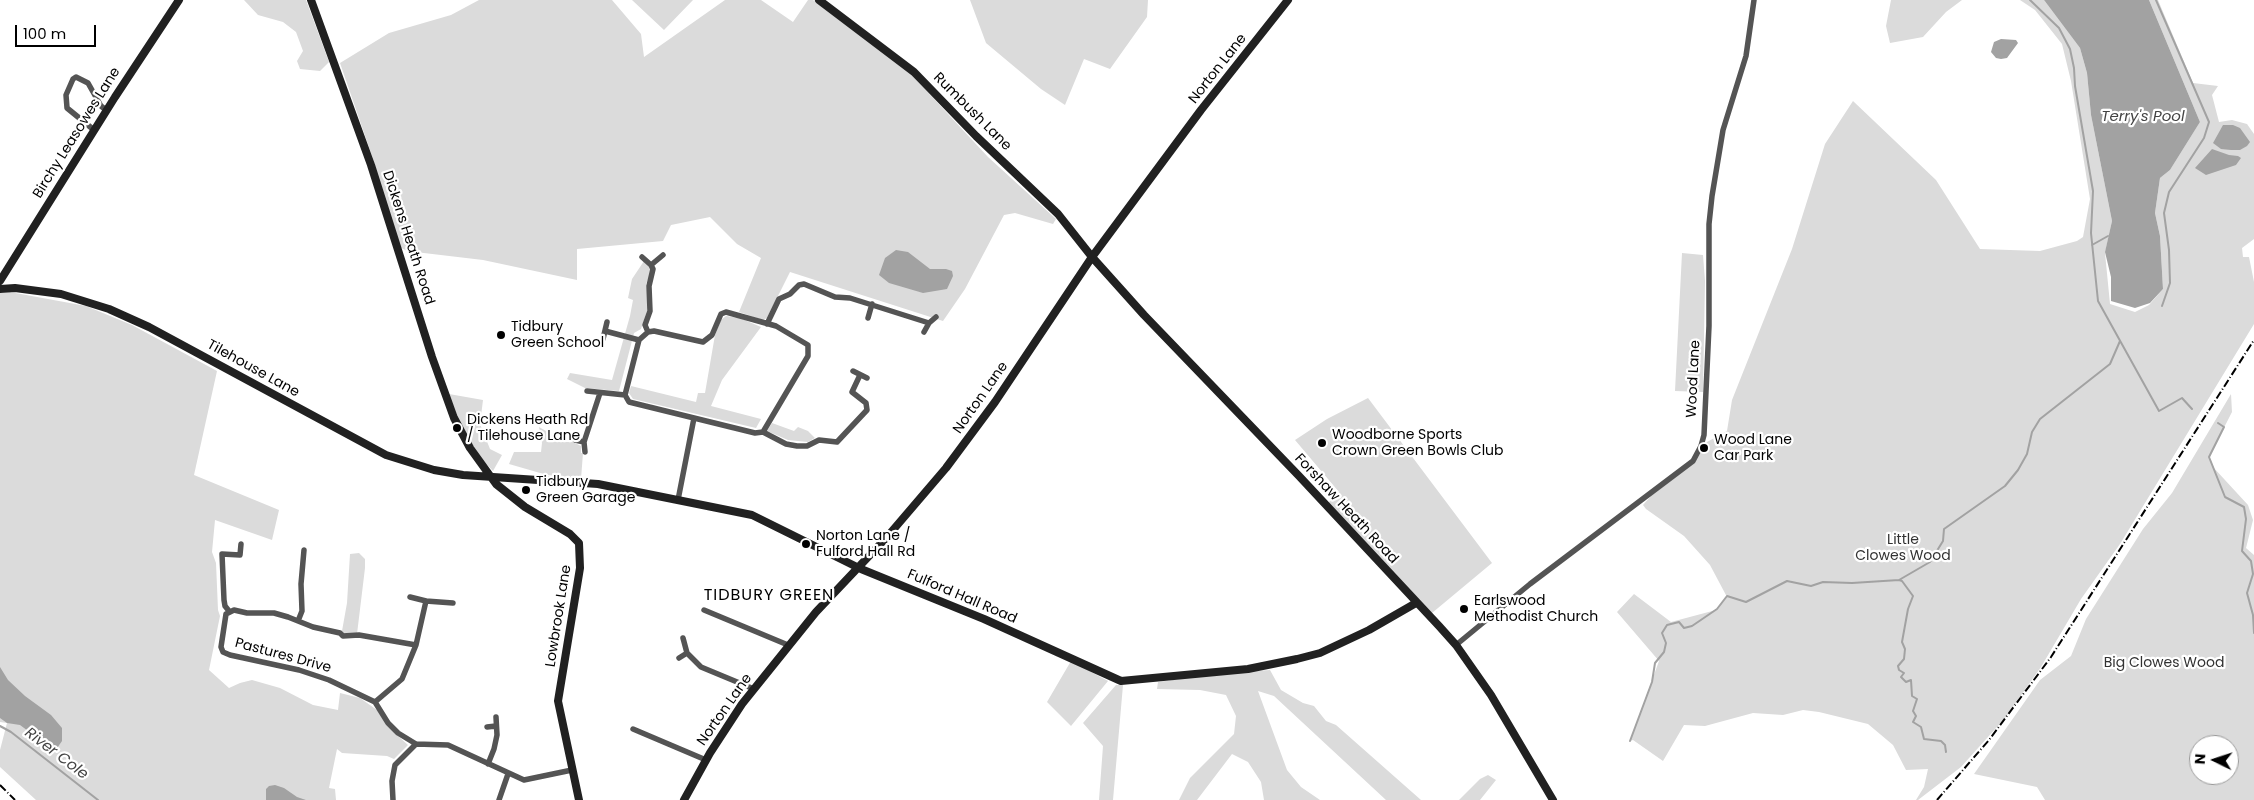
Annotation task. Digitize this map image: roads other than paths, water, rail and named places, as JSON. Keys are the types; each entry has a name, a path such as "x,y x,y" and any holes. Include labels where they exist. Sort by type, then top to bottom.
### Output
{"street":[{"name":"Birchy Leasowes Lane","path":"0,281 106,110 178,0"},
{"name":"Dickens Heath Road","path":"311,0 371,165 432,357 454,418 470,448 492,478"},
{"name":"Rumbush Lane","path":"819,0 914,72 976,136 1058,214 1092,257"},
{"name":"Norton Lane","path":"684,800 724,730 754,689 816,612 931,486 969,438 1092,257 1196,117 1288,0"},
{"name":"Wood Lane","path":"1456,645 1530,584 1693,461 1701,446 1704,435 1709,326 1709,224 1712,196 1722,130 1746,56 1754,0"},
{"path":"94,130 67,108 66,95 73,79 76,77 88,84 101,106 106,110"},
{"path":"651,265 663,255"},
{"path":"642,256 651,265 653,274 648,290 651,302 646,325 648,332"},
{"name":"Forshaw Heath Road","path":"1092,257 1144,315 1300,476 1456,645 1491,695 1553,800"},
{"path":"767,324 779,299 790,294 799,285 804,284 835,297 850,298 872,304 929,323"},
{"name":"Tilehouse Lane","path":"0,288 61,294 109,309 149,327 386,455 434,470 492,478"},
{"path":"868,318 872,304"},
{"path":"625,395 639,340 648,332 654,331 703,342 712,334 721,314 726,312 776,326 808,344 809,350 763,432"},
{"path":"924,332 929,323 936,317"},
{"path":"603,339 607,322"},
{"path":"605,330 639,340"},
{"path":"853,371 867,378"},
{"path":"587,391 625,395 632,404 755,433 763,432 786,444 807,446 819,440 837,442 867,410 866,403 852,392 860,375"},
{"path":"584,452 584,442 600,393"},
{"path":"678,500 694,418"},
{"path":"576,440 584,442"},
{"name":"Fulford Hall Road","path":"492,478 598,484 752,515 858,568 1002,627 1121,681 1248,669 1297,660 1320,653 1369,630 1416,603"},
{"name":"Lowbrook Lane","path":"492,478 512,498 570,534 578,543 580,550 580,568 558,701 579,800"},
{"path":"241,544 240,555 222,554 224,600 229,611 274,614 313,627 340,633 343,636 359,635 416,645"},
{"path":"298,621 302,611 300,584 304,550"},
{"path":"410,598 453,603"},
{"path":"375,702 402,679 416,645 426,601"},
{"path":"704,610 788,645"},
{"name":"Pastures Drive","path":"229,611 225,619 222,652 306,672 329,680 375,702 398,733 416,744"},
{"path":"683,638 687,653 701,667 754,689"},
{"path":"679,658 687,653"},
{"path":"488,764 494,749 496,717"},
{"path":"487,727 496,726"},
{"path":"633,729 706,760"},
{"path":"393,800 392,781 395,765 416,744 448,745 524,780 572,770"},
{"path":"499,800 508,774"}],"water":[{"name":"Terry's Pool","path":"2044,0 2149,0 2200,122 2170,170 2160,178 2155,213 2160,236 2163,289 2150,303 2135,308 2111,301 2111,277 2105,252 2112,221 2091,115 2087,73 2080,48"},
{"path":"2001,39 2016,40 2018,43 2007,58 2001,59 1996,58 1991,52 1994,42"},
{"path":"2223,125 2233,125 2240,128 2250,142 2240,150 2221,149 2213,143"},
{"path":"2212,149 2241,158 2236,165 2206,175 2195,168"},
{"path":"896,250 908,252 930,269 952,271 953,276 947,289 923,293 889,283 879,275 885,258"},
{"path":"0,667 8,680 25,696 51,715 62,728 62,741 55,751 20,725 7,723 0,718"},
{"path":"275,785 306,800 266,800 266,789 269,786"}],"waterway":[{"path":"2030,0 2059,28 2070,49 2093,191 2091,233 2098,301 2159,411 2182,398 2192,409"},
{"path":"2156,0 2209,122 2204,138 2169,192 2164,213 2169,250 2170,283 2162,306"},
{"path":"2092,245 2108,236"},
{"path":"1630,741 1652,682 1655,663 1664,652 1666,643 1662,633 1667,625 1679,622 1684,628 1692,626 1717,609 1727,596 1746,602 1787,581 1811,586 1823,582 1852,583 1899,580 1930,562 1943,541 1944,529 2005,486 2018,470 2027,454 2032,432 2040,419 2110,364 2120,341"},
{"path":"2218,423 2224,427 2209,457 2225,497 2244,507 2246,519 2242,551 2251,561 2253,574 2247,593 2253,615 2254,633"},
{"path":"1899,580 1902,581 1913,596 1908,609 1902,642 1905,649 1904,659 1898,666 1899,670 1904,673 1901,677 1906,682 1911,680 1912,696 1917,699 1913,711 1916,716 1913,722 1921,727 1924,739 1941,741 1945,745 1946,752"},
{"name":"River Cole","path":"0,726 11,732 98,800"}],"railway":[{"path":"1937,800 1989,740 2051,657 2254,340"},
{"path":"0,785 15,800"}],"place":[{"name":"Tidbury Green School","path":"501,335"},
{"name":"Dickens Heath Rd / Tilehouse Lane","path":"457,428"},
{"name":"Woodborne Sports Crown Green Bowls Club","path":"1322,443"},
{"name":"Wood Lane Car Park","path":"1704,448"},
{"name":"Tidbury Green Garage","path":"526,490"},
{"name":"Norton Lane / Fulford Hall Rd","path":"806,544"},
{"name":"Earlswood Methodist Church","path":"1464,609"}],"district":[{"name":"TIDBURY GREEN","path":"769,596"}],"park label":[{"name":"Little Clowes Wood","path":"1903,548"},
{"name":"Big Clowes Wood","path":"2164,663"}]}
